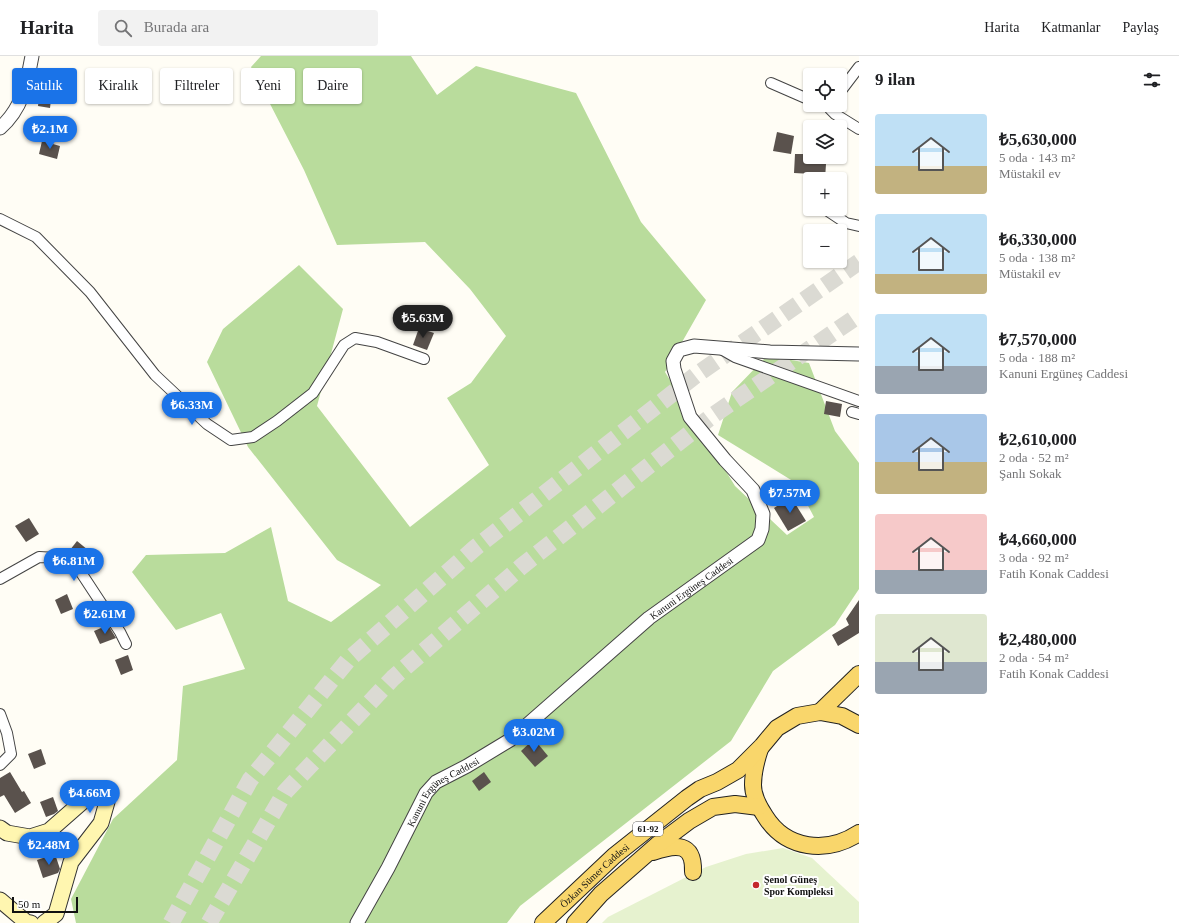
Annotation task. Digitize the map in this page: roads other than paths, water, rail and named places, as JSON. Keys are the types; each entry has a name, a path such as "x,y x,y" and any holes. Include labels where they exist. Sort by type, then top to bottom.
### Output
{"main road":[{"path":"820,712 859,674"},
{"name":"Özkan Sümer Caddesi","path":"543,923 614,856 700,789 717,782 738,770 762,746 777,728 797,716 820,712 842,716 859,725"},
{"name":"Özkan Sümer Caddesi","path":"762,746 754,765 753,786 759,807 770,824 786,838 806,845 827,846 847,840 859,833"},
{"path":"0,828 7,833 30,837 49,831 90,795 100,793 108,802 101,824 71,862 56,914 44,923"},
{"name":"Özkan Sümer Caddesi","path":"575,923 601,894 644,856 688,821 713,807 735,804 759,807"},
{"path":"644,856 667,847 680,846 687,851 693,860 693,872"},
{"path":"0,900 26,922 31,923"}],"street":[{"path":"0,128 5,124 17,108 28,83 32,56"},
{"path":"847,83 859,67"},
{"path":"771,83 803,97"},
{"path":"833,112 859,129"},
{"path":"836,216 846,223 859,226"},
{"path":"0,219 36,237 90,292 155,375 207,424 231,440 253,437 277,421 313,393 344,346 355,338 377,342 424,359"},
{"name":"Kanuni Ergüneş Caddesi","path":"357,923 388,868 426,793 436,782 467,766 510,740 650,618 758,540 762,529 763,514 753,490 725,460 690,417 674,369 673,360 679,350 694,346 770,352 859,354"},
{"path":"719,348 735,357 859,402"},
{"path":"0,579 39,557 57,558 78,568 120,632 126,644"},
{"path":"0,714 7,733 11,754 0,765"}],"tunnel":[{"path":"171,923 250,780 348,660 475,548 696,375 859,262"},
{"path":"209,923 285,792 393,678 522,566 712,416 859,315"}],"place":[{"name":"Şenol Güneş Spor Kompleksi","path":"756,885"}]}
